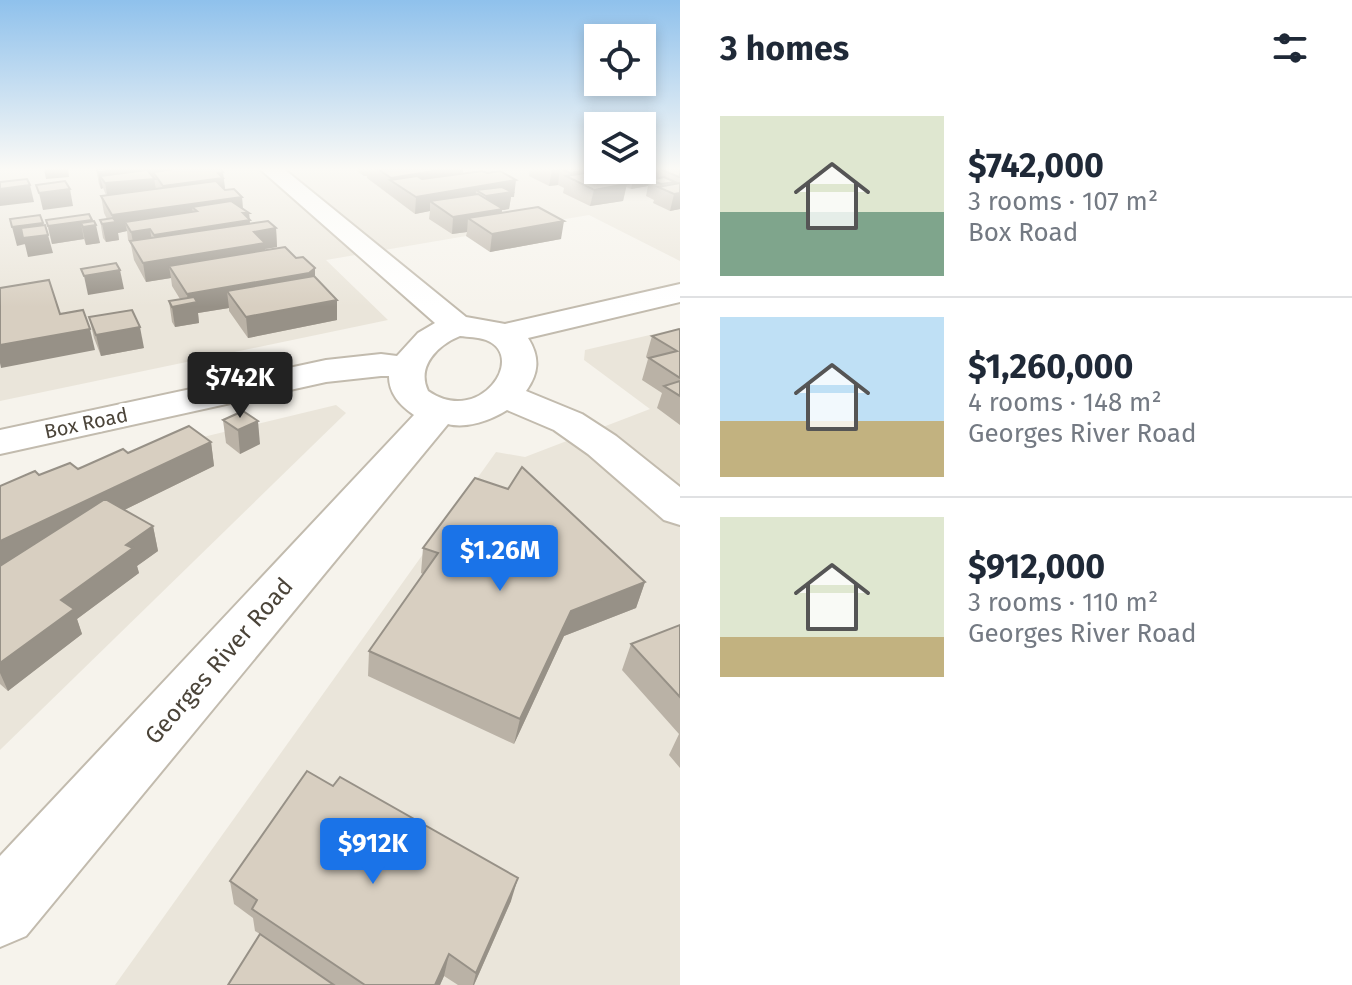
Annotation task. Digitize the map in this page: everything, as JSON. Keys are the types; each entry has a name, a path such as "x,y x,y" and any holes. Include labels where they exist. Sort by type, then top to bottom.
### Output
{"street":[{"path":"325,215 457,326"},
{"path":"503,334 680,293"},
{"path":"457,326 474,326 503,334 513,341 521,362 516,385 505,396 477,410 455,413 423,390 411,357 430,336 457,326"},
{"name":"Box Road","path":"0,442 326,371 381,365 423,390"},
{"name":"Georges River Road","path":"0,910 423,390"},
{"path":"505,396 568,422 602,445 680,510"}],"shaded area":[{"path":"0,215 680,215 680,261 589,215 326,260 388,320 0,401"},
{"path":"680,328 680,985 115,985 496,452 525,457 650,409 584,360 585,350"},
{"path":"336,405 346,413 0,750 0,486"}],"building":[{"path":"40,215 43,223 12,227 10,219"},
{"path":"89,215 92,220 48,226 46,220"},
{"path":"171,215 245,215 250,220 154,235 150,229 131,232 125,222"},
{"path":"553,215 564,221 492,234 468,218"},
{"path":"113,218 116,222 102,224 100,220"},
{"path":"94,221 96,225 83,227 81,223"},
{"path":"268,221 276,228 254,232 265,243 143,263 130,241"},
{"path":"45,225 48,235 23,238 21,228"},
{"path":"285,247 296,258 303,257 315,268 309,273 187,294 169,266"},
{"path":"116,263 120,270 84,276 81,269"},
{"path":"314,276 337,300 246,317 227,291"},
{"path":"49,280 60,314 83,310 90,329 0,345 0,288"},
{"path":"194,297 197,302 172,307 169,301"},
{"path":"132,310 140,327 96,335 89,317"},
{"path":"679,329 680,378 649,358 677,351 652,336"},
{"path":"680,381 680,396 664,386"},
{"path":"243,411 258,421 238,430 223,420"},
{"path":"189,426 211,442 0,541 0,486 35,471 39,475 70,463 78,469 123,449 128,453"},
{"path":"522,467 645,582 571,611 520,719 369,651 438,553 423,548 475,478 508,489"},
{"path":"105,499 153,526 126,545 133,548 61,600 74,609 0,663 0,566"},
{"path":"680,625 680,697 631,644"},
{"path":"307,771 333,786 340,777 518,878 476,973 449,954 435,985 365,985 252,909 257,900 230,881"},
{"path":"260,934 334,985 228,985"}]}
